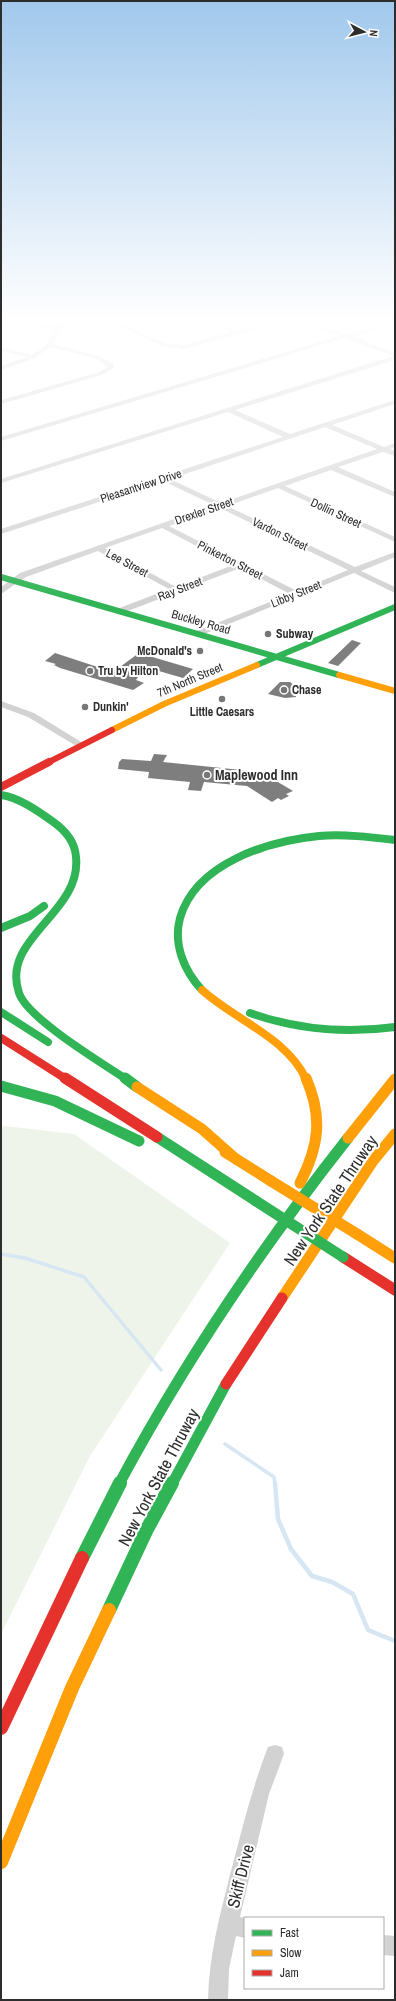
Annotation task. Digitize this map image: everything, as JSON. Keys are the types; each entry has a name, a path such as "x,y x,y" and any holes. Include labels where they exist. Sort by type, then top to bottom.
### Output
{"main road":[{"name":"Buckley Road","path":"1,577 394,690"},
{"name":"7th North Street","path":"1,787 164,704 395,607"},
{"path":"1,795 13,800 61,829 73,843 77,853 75,880 67,896 31,930 20,944 15,954 12,963 13,980 18,995 34,1015 81,1049 210,1135 237,1160"},
{"path":"226,1304 257,1248 308,1170 317,1142 316,1097 303,1071 286,1051 271,1038 212,1000 196,985 185,969 179,954 176,936 179,916 186,900 197,886 210,875 225,865 264,847 297,839 333,835 395,840"},
{"path":"201,974 189,952 187,934 189,918 196,903 205,891 215,881 230,870 248,860 269,853 314,843 354,843 395,848"},
{"path":"59,890 64,877"},
{"path":"1,928 30,916 49,901"},
{"path":"209,984 227,1000 248,1012 273,1023 307,1030 351,1033 395,1027"},
{"path":"1,1012 54,1045"},
{"path":"1,1038 395,1290"},
{"name":"New York State Thruway","path":"1,1728 91,1539 153,1422 226,1304 316,1177 395,1079"},
{"path":"1,1086 41,1097 84,1113 148,1146"},
{"path":"122,1088 395,1258"},
{"name":"New York State Thruway","path":"1,1862 75,1681 146,1532 204,1423 230,1376 373,1161 395,1134"},
{"path":"196,1174 256,1201"},
{"path":"357,1234 395,1254"}],"street":[{"path":"1,439 80,415"},
{"path":"1,481 212,415"},
{"path":"241,415 290,437"},
{"name":"Pleasantview Drive","path":"1,532 355,415"},
{"path":"326,425 395,454"},
{"name":"Drexler Street","path":"1,591 23,575 395,445"},
{"path":"331,467 395,495"},
{"name":"Vardon Street","path":"165,478 395,590"},
{"name":"Dollin Street","path":"278,485 395,540"},
{"name":"Pinkerton Street","path":"163,526 297,594"},
{"name":"Lee Street","path":"99,548 176,590"},
{"name":"Libby Street","path":"197,634 395,554"},
{"name":"Ray Street","path":"120,611 240,565"},
{"path":"1,704 31,715 81,745"},
{"name":"Skiff Drive","path":"218,2000 219,1969 237,1926 260,1794 275,1754"},
{"path":"384,1945 395,1946"}],"shaded area":[{"path":"5,1126 74,1134 230,1243 90,1456 1,1634 1,1127"}],"building":[{"path":"352,640 361,643 338,666 328,663"},
{"path":"55,653 113,672 139,653 193,669 183,678 145,667 136,680 144,683 133,690 60,668 54,665 56,664 45,661"},
{"name":"Chase","path":"280,682 290,682 295,686 296,697 285,698 268,694"},
{"name":"Maplewood Inn","path":"154,754 167,755 163,762 261,772 293,791 286,794 289,796 281,800 278,798 272,802 247,786 204,782 201,791 188,790 190,782 148,778 149,772 118,769 119,762 122,759 151,761"}],"waterway":[{"path":"1,1254 25,1258 84,1277 161,1370"},
{"path":"225,1444 274,1477 275,1484"},
{"path":"275,1483 278,1519 291,1549 312,1576 332,1582 353,1594 368,1630 395,1641"}],"traffic: fast":[{"path":"1,577 339,675"},
{"path":"257,665 395,607"},
{"path":"1,795 8,796 31,808 47,817 61,828 67,834 74,846 77,866 72,885 67,896 58,909 25,947 20,958 16,969 16,982 20,997 29,1010 37,1017 137,1087"},
{"path":"202,990 186,969 180,952 178,926 184,906 196,888 212,874 232,861 254,851 299,839 338,835 395,840"},
{"path":"1,928 30,916 44,906"},
{"path":"1,1012 48,1042"},
{"path":"250,1013 304,1028 339,1032 376,1030 395,1027"},
{"path":"1,1086 55,1101 139,1141"},
{"path":"157,1137 256,1201"},
{"path":"82,1558 139,1448 170,1393 203,1340 273,1237 348,1138"},
{"path":"256,1201 343,1257"},
{"path":"109,1610 146,1531 226,1384"}],"traffic: slow":[{"path":"112,730 164,704 257,665"},
{"path":"339,675 395,691"},
{"path":"202,990 221,1006 281,1047 294,1061 305,1077 312,1094 316,1111 317,1129 315,1147 309,1165 300,1183"},
{"path":"348,1138 395,1079"},
{"path":"137,1087 202,1129 237,1160"},
{"path":"282,1298 373,1161 395,1134"},
{"path":"225,1152 271,1181"},
{"path":"271,1181 357,1234"},
{"path":"357,1234 395,1258"},
{"path":"1,1862 72,1688 109,1610"}],"traffic: jam":[{"path":"1,787 112,730"},
{"path":"1,1038 157,1137"},
{"path":"343,1257 395,1290"},
{"path":"226,1384 282,1298"},
{"path":"1,1728 82,1558"}],"place":[{"name":"Subway","path":"268,634"},
{"name":"McDonald's","path":"200,651"},
{"name":"Tru by Hilton","path":"90,671"},
{"name":"Chase","path":"284,690"},
{"name":"Little Caesars","path":"222,699"},
{"name":"Dunkin'","path":"85,707"},
{"name":"Maplewood Inn","path":"207,775"}]}
